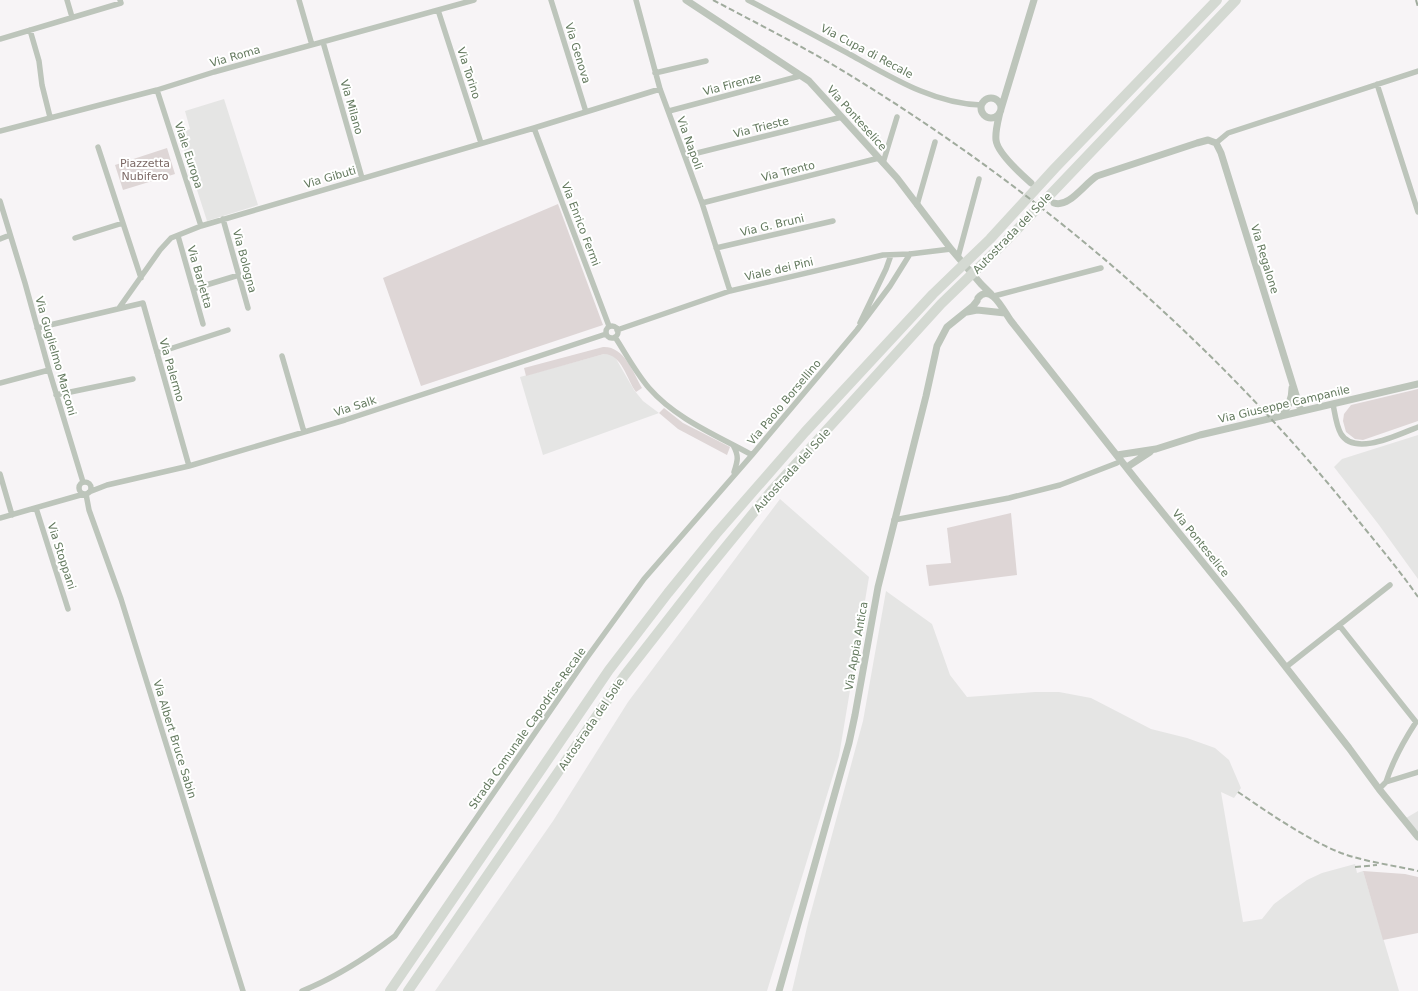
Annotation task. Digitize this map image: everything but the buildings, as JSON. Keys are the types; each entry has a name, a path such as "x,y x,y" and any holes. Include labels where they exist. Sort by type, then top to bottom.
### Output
{"highway":[{"name":"Autostrada del Sole","path":"390,991 610,670 664,599 763,479 932,294 990,239 1055,168 1217,0"},
{"name":"Autostrada del Sole","path":"408,991 624,676 702,576 773,489 941,304 1005,242 1064,178 1236,0"}],"street":[{"path":"67,0 72,18"},
{"path":"0,39 121,3 120,0"},
{"path":"300,0 312,45"},
{"name":"Via Roma","path":"0,131 157,90 214,72 474,0"},
{"name":"Via Genova","path":"551,0 586,112"},
{"name":"Via Napoli","path":"636,0 660,89 702,204 730,291"},
{"name":"Via Ponteselice","path":"686,0 800,76 810,81 897,178 951,249 979,282 994,296 1005,313 1286,667 1379,789 1418,837"},
{"name":"Via Cupa di Recale","path":"748,0 904,83 950,101 965,105 981,105"},
{"path":"1031,183 1015,168 999,148 996,139 1000,110 1034,0"},
{"name":"Via Torino","path":"438,10 481,143"},
{"path":"30,30 39,61 42,85 50,117"},
{"name":"Via Milano","path":"323,42 362,178"},
{"path":"656,73 706,61"},
{"path":"1054,203 1058,204 1067,202 1097,176 1197,143 1208,140 1216,143 1228,133 1418,71"},
{"name":"Via Firenze","path":"669,111 800,76"},
{"path":"1376,84 1418,212"},
{"name":"Via Gibuti","path":"119,308 160,250 171,238 201,226 534,128 660,89"},
{"name":"Viale Europa","path":"157,90 201,226"},
{"path":"997,131 994,124 982,112 981,105 985,100 1005,92"},
{"path":"986,117 994,117 1000,110 999,103 994,98 991,98"},
{"name":"Via Trieste","path":"685,156 842,117"},
{"path":"881,161 896,117"},
{"name":"Via Enrico Fermi","path":"534,128 609,326"},
{"path":"917,205 935,142"},
{"name":"Via Regalone","path":"1216,143 1221,153 1301,411"},
{"path":"98,147 141,278"},
{"name":"Via Trento","path":"702,204 881,161"},
{"path":"958,257 979,179"},
{"name":"Via Guglielmo Marconi","path":"0,201 1,209 83,483"},
{"name":"Via Bologna","path":"224,219 248,308"},
{"name":"Via G. Bruni","path":"716,248 833,221"},
{"path":"74,238 123,223"},
{"path":"0,239 10,235"},
{"name":"Via Barletta","path":"178,236 203,324"},
{"name":"Viale dei Pini","path":"617,330 730,291 883,255 910,254 951,249"},
{"name":"Via Paolo Borsellino","path":"615,337 643,381 664,402 683,417 752,455 857,330 890,286 910,254"},
{"name":"Via Paolo Borsellino","path":"857,330 886,269 891,255"},
{"path":"978,299 983,293 989,293 994,296 1101,268"},
{"path":"193,289 239,275"},
{"path":"979,282 978,307 986,311 994,308 994,296"},
{"name":"Via Appia Antica","path":"779,991 849,743 878,587 926,396 937,346 947,327 965,313 978,299"},
{"name":"Via Palermo","path":"119,308 143,303 189,466"},
{"path":"37,328 119,308"},
{"path":"965,313 972,311 986,311 1005,313"},
{"path":"609,326 614,326 617,330 617,335 615,337 610,337 606,334 606,330 609,326"},
{"path":"157,353 228,330"},
{"name":"Via Salk","path":"0,518 86,493 106,485 189,466 345,420 606,334"},
{"path":"282,356 304,432"},
{"path":"0,383 49,370"},
{"path":"56,395 134,379"},
{"name":"Via Regalone","path":"1281,416 1290,404 1292,396 1292,382"},
{"name":"Via Giuseppe Campanile","path":"1127,467 1143,455 1156,449 1200,435 1418,384"},
{"path":"1333,404 1341,434 1344,438 1355,444 1377,442 1416,428"},
{"path":"732,476 738,462 738,454 733,444"},
{"name":"Via Giuseppe Campanile","path":"1117,455 1156,449"},
{"name":"Strada Comunale Capodrise-Recale","path":"302,991 319,984 364,959 395,936 586,659 644,578 752,455"},
{"path":"894,520 1009,498 1060,485 1117,463"},
{"path":"0,474 12,515"},
{"path":"83,483 91,486 86,493 79,491 83,483"},
{"path":"68,498 83,483"},
{"name":"Via Salk","path":"83,483 106,485"},
{"name":"Via Albert Bruce Sabin","path":"86,493 89,510 122,599 243,991"},
{"name":"Via Stoppani","path":"36,508 68,609"},
{"path":"1286,667 1390,585"},
{"path":"1339,625 1416,722 1403,741 1386,782 1379,789"},
{"path":"1386,782 1418,772"}],"shaded area":[{"path":"224,99 258,205 207,221 179,134 190,129 185,111"},
{"path":"604,354 609,354 615,357 634,390 643,401 659,413 543,455 520,377"},
{"path":"1418,435 1418,579 1334,467 1342,459"},
{"path":"780,499 869,577 839,756 767,991 435,991 553,821 628,702"},
{"path":"886,591 932,624 950,675 967,697 1035,692 1059,692 1091,698 1151,729 1187,738 1215,748 1229,760 1241,788 1234,798 1221,792 1243,922 1262,919 1274,904 1307,880 1322,873 1355,864 1357,873 1363,871 1399,991 792,991 808,923 863,721"},
{"path":"1418,811 1418,832 1406,818"}],"green space":[{"name":"Piazzetta Nubifero","path":"167,148 175,174 123,190 115,165"},
{"path":"558,204 603,325 421,386 383,278"},
{"path":"603,347 610,348 622,355 642,388 636,392 620,363 610,355 604,354 526,376 524,368"},
{"path":"1418,389 1418,421 1363,440 1355,439 1346,432 1343,421 1344,414 1351,405"},
{"path":"664,408 683,423 730,447 727,455 678,429 659,413"},
{"path":"1011,513 1017,575 929,586 926,565 951,563 947,528"},
{"path":"1363,871 1405,874 1418,877 1418,933 1383,940"}],"railway":[{"path":"713,0 784,37 836,67 922,121 989,168 1055,218 1118,270 1178,325 1237,383 1293,443 1346,505 1418,597"},
{"path":"1416,0 1418,7"},
{"path":"1238,792 1314,841 1341,853 1360,859 1418,871"},
{"path":"1355,867 1377,865"}]}
